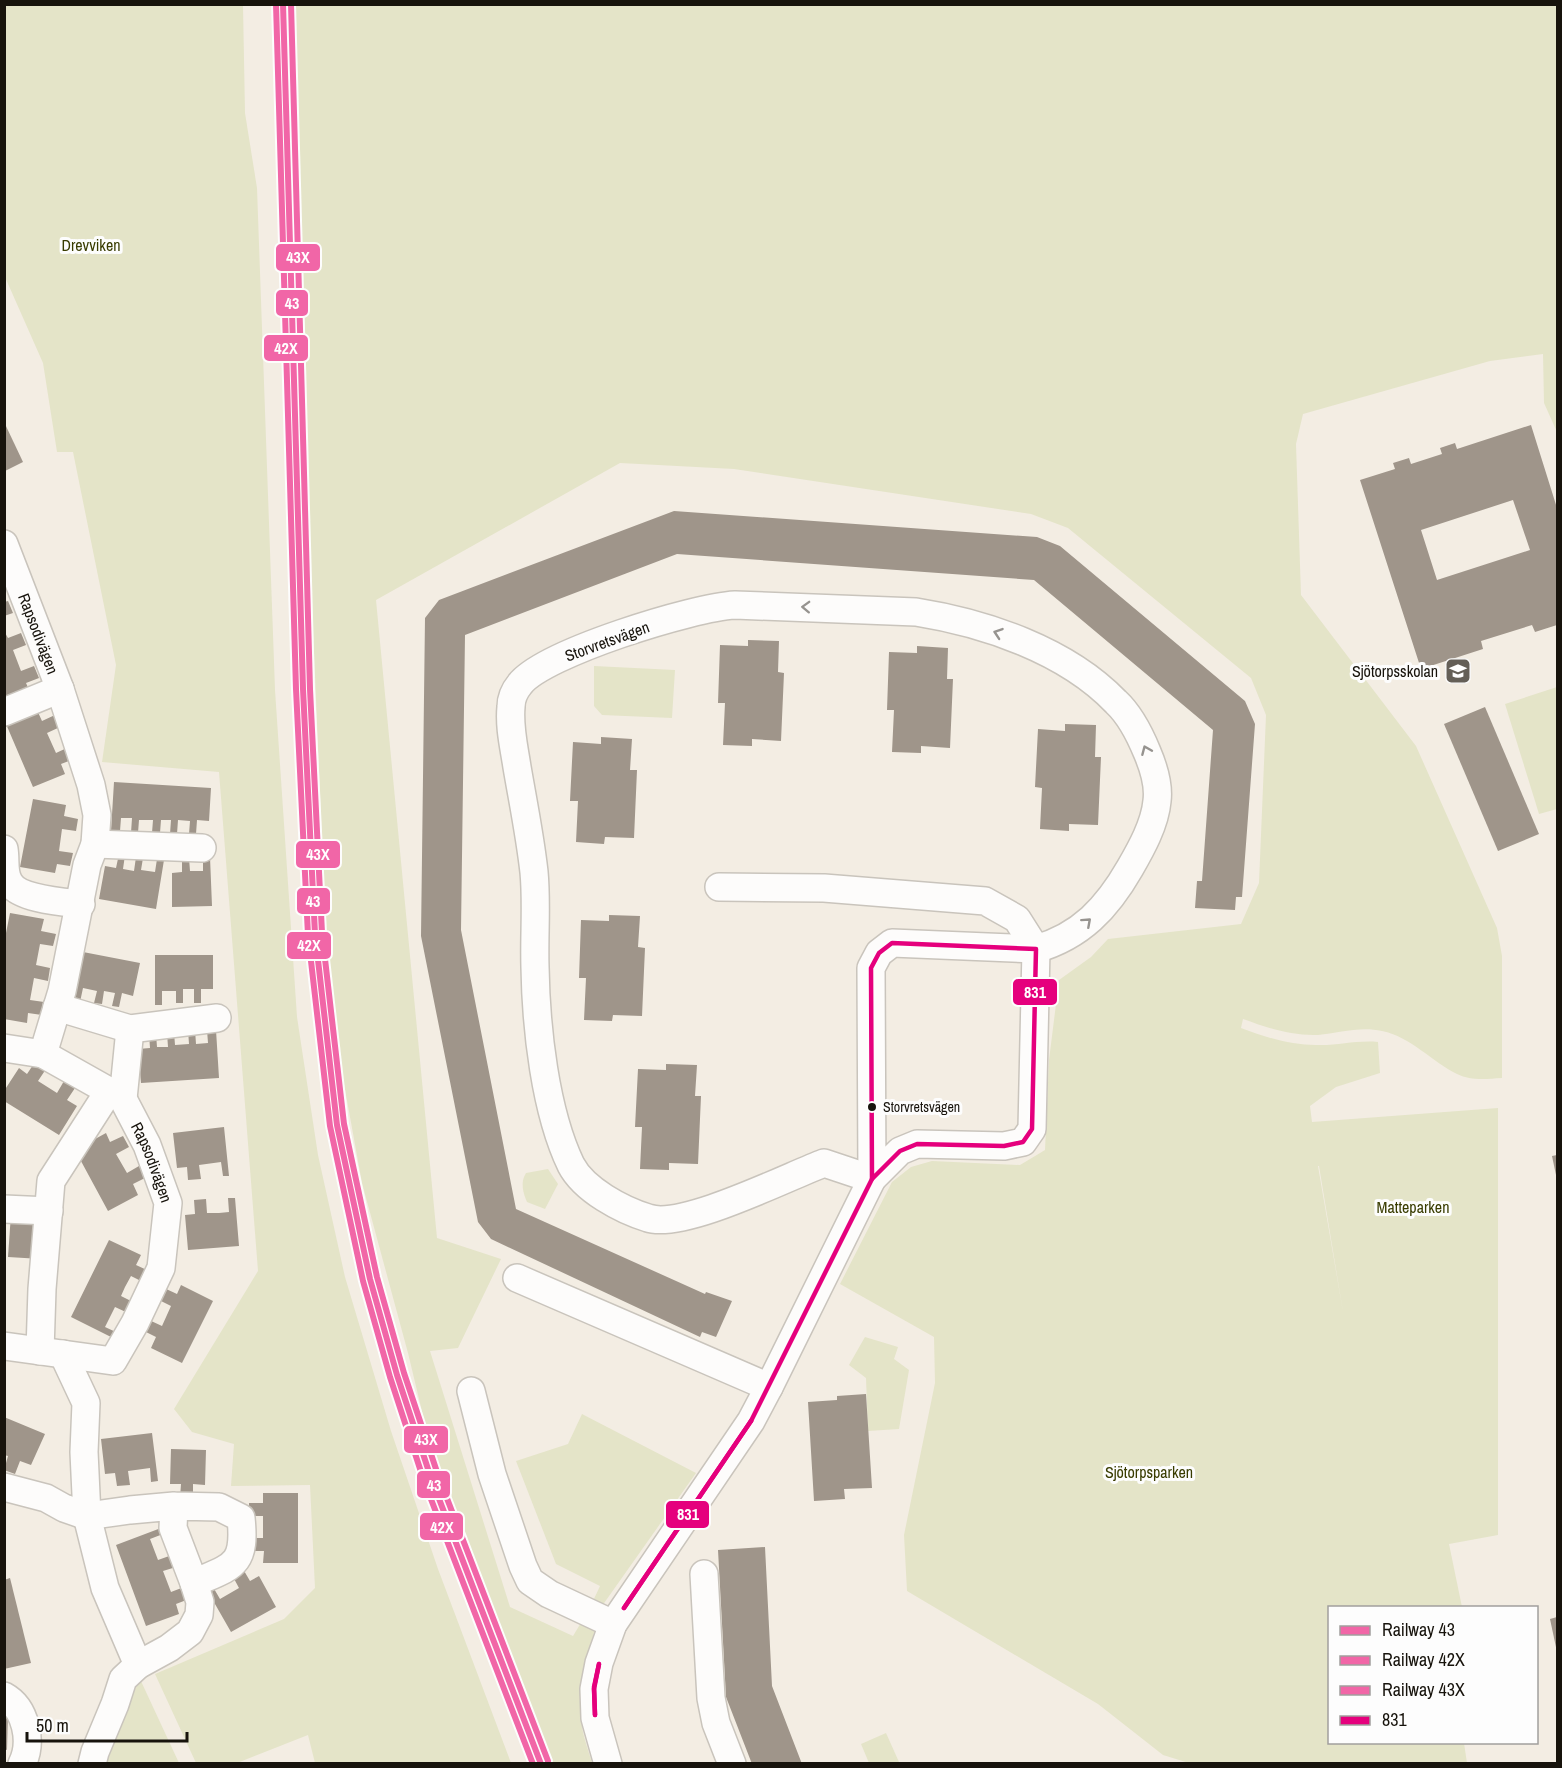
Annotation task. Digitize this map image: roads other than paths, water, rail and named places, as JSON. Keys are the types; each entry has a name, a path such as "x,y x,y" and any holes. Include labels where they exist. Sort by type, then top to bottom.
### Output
{"street":[{"name":"Rapsodivägen","path":"4,544 60,689 91,785 97,815 95,844 87,865 81,904 57,1007 43,1054"},
{"name":"Storvretsvägen","path":"735,604 916,612 974,625 1052,654 1117,702 1128,717 1143,742 1150,760 1157,801 1144,843 1110,898 1085,926 1056,943 1036,949 892,943 879,953 871,968 872,1179 824,1163 701,1213 670,1220 651,1220 619,1207 597,1193 572,1168 551,1109 543,1057 535,970 535,882 511,720 514,693 526,677 565,654 681,614 717,606 735,604"},
{"name":"Rapsodivägen","path":"4,712 60,689"},
{"path":"95,844 202,848"},
{"path":"4,849 5,872 10,885 20,892 43,899 81,904"},
{"path":"719,887 824,888 985,901 1017,919 1036,949"},
{"name":"Storvretsvägen","path":"608,1764 595,1718 594,1689 599,1663 613,1624 744,1430 769,1388 872,1179 900,1151 917,1144 1004,1146 1023,1142 1032,1129 1036,949"},
{"path":"57,1007 129,1029 217,1018"},
{"name":"Rapsodivägen","path":"86,1403 51,1353 42,1289 51,1181 116,1095 129,1029"},
{"path":"4,1048 43,1054 116,1095"},
{"name":"Rapsodivägen","path":"116,1095 147,1145 168,1203 161,1268 135,1323 86,1403 84,1452 87,1516 105,1588 138,1665"},
{"path":"4,1209 49,1211"},
{"path":"517,1278 769,1388"},
{"path":"4,1346 113,1360"},
{"path":"471,1391 492,1474 530,1581 549,1594 613,1624"},
{"path":"4,1487 46,1498 64,1508 87,1516 174,1506 219,1507 241,1518 241,1551 236,1561 228,1568 194,1583"},
{"path":"92,1764 123,1680 138,1665 169,1648 190,1632 199,1615 200,1602 173,1528 174,1506"},
{"path":"705,1574 711,1698 716,1723 732,1764"},
{"path":"4,1696 12,1701 26,1726 27,1742 22,1764"}],"rail line":[{"name":"42X","path":"276,4 296,689 308,935 330,1126 363,1281 390,1377 424,1481 533,1764"},
{"name":"43","path":"283,4 303,689 315,934 337,1125 370,1279 397,1375 431,1478 541,1764"},
{"name":"43X","path":"291,4 310,689 322,933 344,1124 377,1277 404,1373 438,1475 548,1761"}],"place":[{"name":"Sjötorpsskolan","path":"1458,671"},
{"name":"Storvretsvägen","path":"872,1107"}],"park label":[{"name":"Drevviken","path":"91,245"},
{"name":"Matteparken","path":"1413,1207"},
{"name":"Sjötorpsparken","path":"1149,1472"}]}
